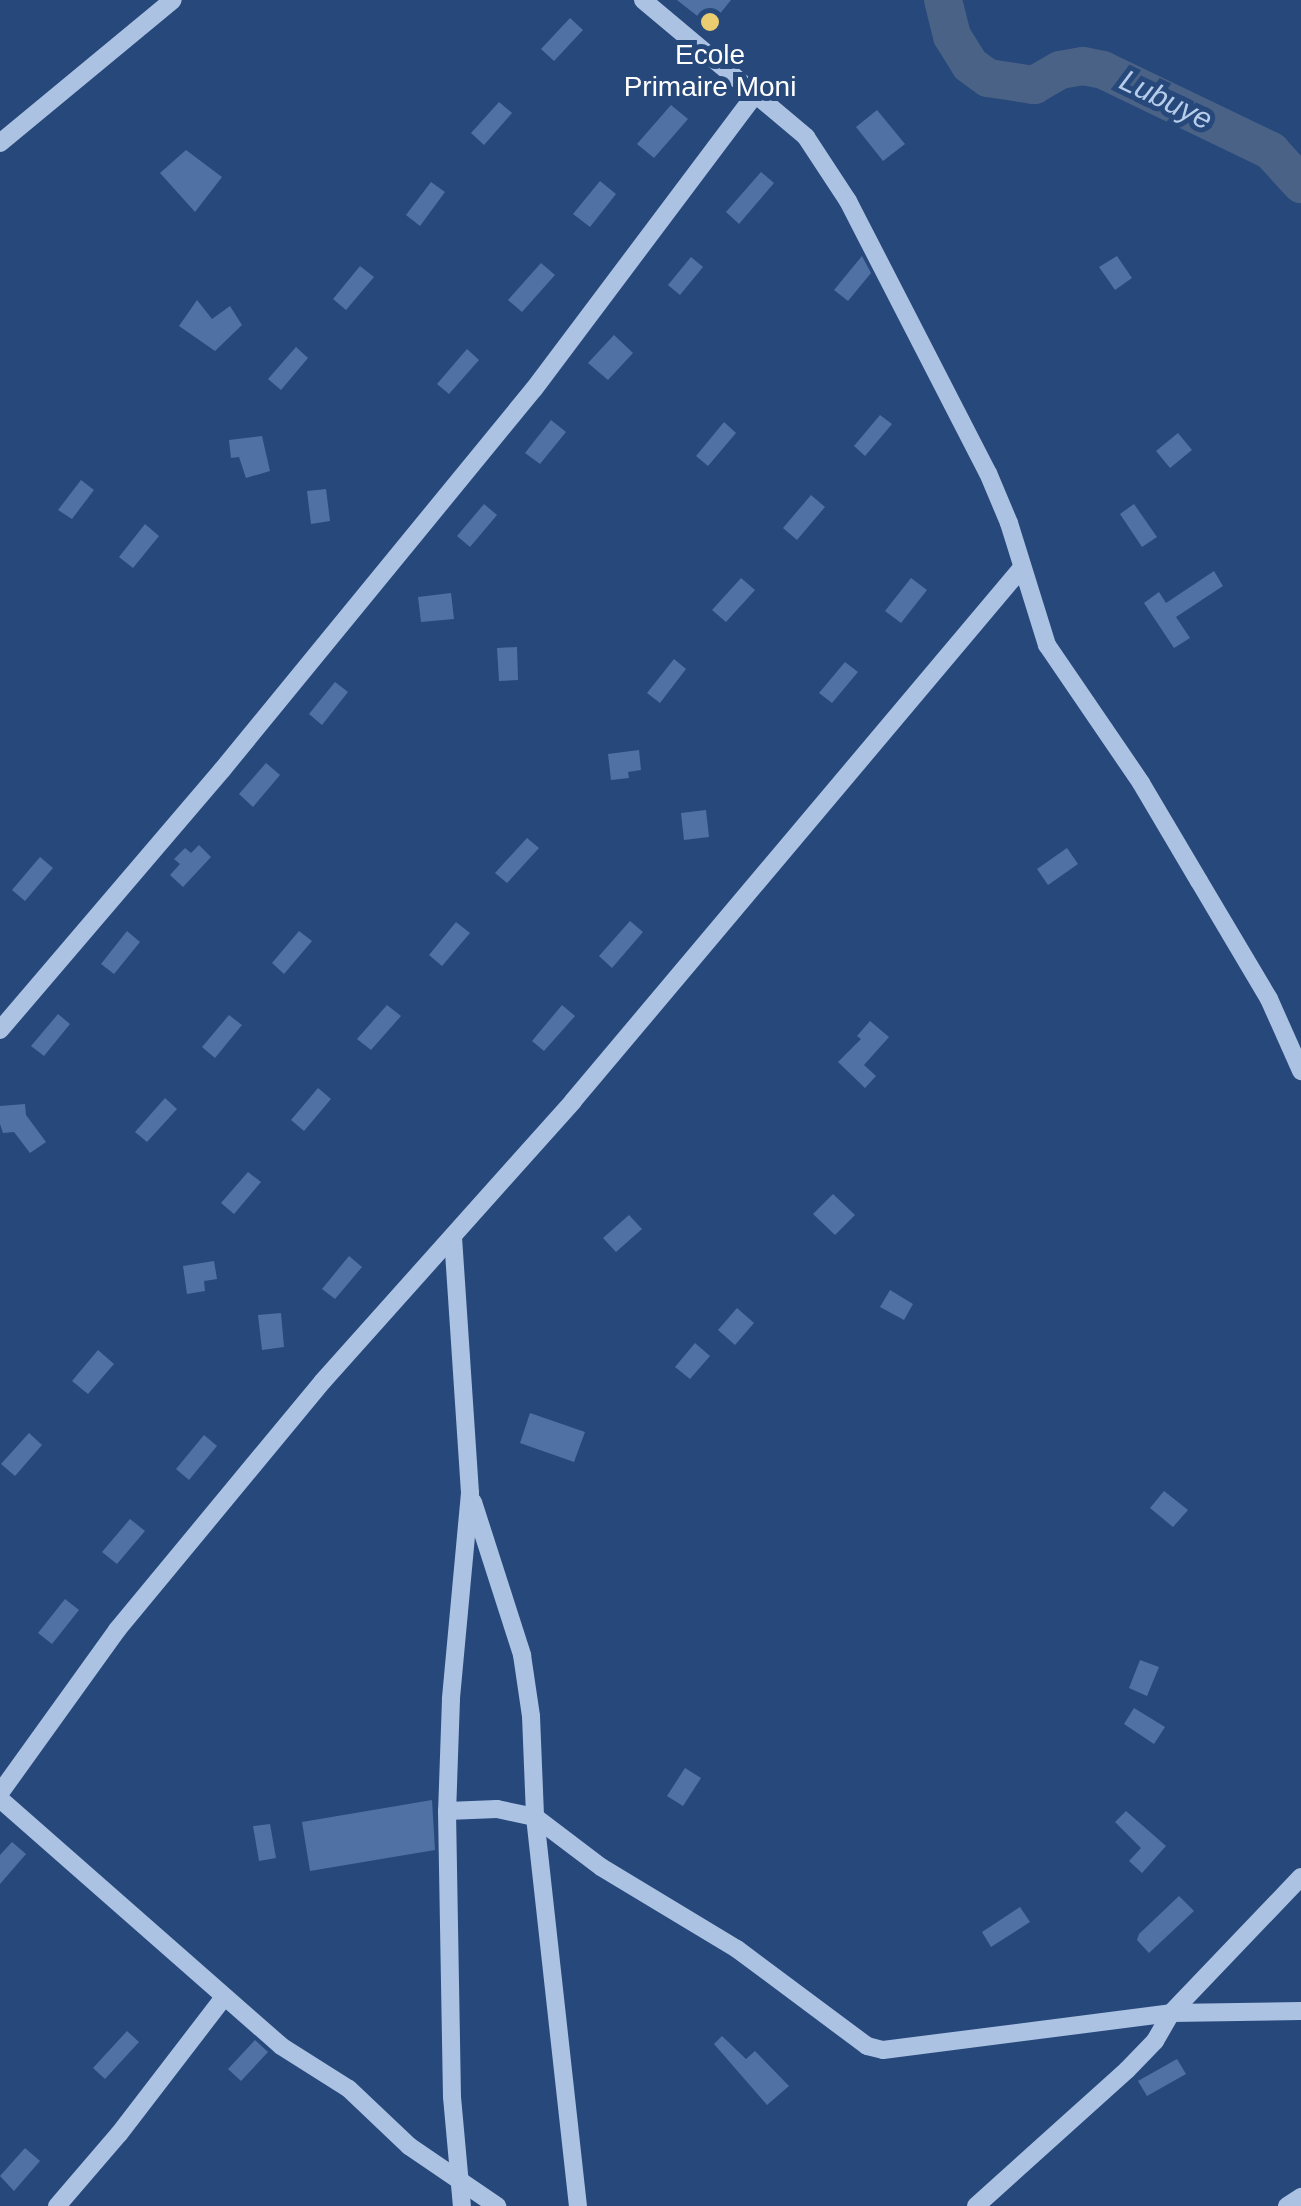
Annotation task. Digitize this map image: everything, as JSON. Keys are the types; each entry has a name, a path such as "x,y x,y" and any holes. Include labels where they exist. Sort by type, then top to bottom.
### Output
{"street":[{"path":"0,143 173,0"},
{"path":"643,0 806,136 872,244 988,474 1009,522 1020,570 1047,645 1170,832 1269,1000 1301,1071"},
{"path":"0,1030 235,754 522,404 756,92"},
{"path":"487,2203 459,2177 408,2146 349,2089 281,2046 0,1796 142,1601 323,1381 586,1086 1020,570"},
{"path":"454,1237 470,1493 451,1699 448,1810 452,2098 462,2206"},
{"path":"470,1493 522,1656 531,1716 535,1818 578,2206"},
{"path":"448,1810 497,1809 535,1818 601,1867 738,1949 867,2046 884,2050 917,2047 1171,2013 1301,2012"},
{"path":"976,2206 1155,2041 1171,2013 1301,1877"},
{"path":"57,2206 119,2134 224,1997"},
{"path":"1287,2206 1301,2197"}],"building":[{"path":"677,0 731,0 710,26"},
{"path":"570,18 583,30 554,61 541,49"},
{"path":"499,102 512,113 484,145 471,133"},
{"path":"671,105 688,119 654,158 637,144"},
{"path":"877,110 905,144 883,161 856,127"},
{"path":"186,150 222,177 195,212 160,173"},
{"path":"761,172 774,183 739,224 726,212"},
{"path":"600,181 616,194 590,227 573,214"},
{"path":"431,182 445,192 420,226 406,215"},
{"path":"862,256 871,273 848,301 834,290"},
{"path":"1117,256 1132,278 1115,290 1099,267"},
{"path":"691,257 703,267 680,295 668,285"},
{"path":"541,263 555,275 522,312 508,300"},
{"path":"360,266 374,277 346,310 333,299"},
{"path":"197,300 212,319 230,306 242,325 215,351 179,326"},
{"path":"614,335 633,353 608,380 588,363"},
{"path":"296,347 308,358 281,390 268,379"},
{"path":"467,349 479,360 449,394 437,384"},
{"path":"880,415 892,424 865,456 854,446"},
{"path":"551,420 566,432 540,464 525,453"},
{"path":"724,422 736,433 708,466 696,456"},
{"path":"1178,433 1192,450 1170,468 1156,451"},
{"path":"262,436 270,471 246,478 239,457 231,458 229,440"},
{"path":"81,480 94,490 72,519 58,510"},
{"path":"326,489 330,521 311,524 307,491"},
{"path":"811,495 825,507 797,540 783,528"},
{"path":"484,504 497,515 470,547 457,536"},
{"path":"1134,504 1157,537 1142,547 1120,514"},
{"path":"145,524 159,536 133,568 119,557"},
{"path":"1214,571 1223,586 1176,617 1190,638 1174,648 1144,603 1159,592 1166,603"},
{"path":"741,578 755,590 726,622 712,610"},
{"path":"911,578 927,590 901,623 885,611"},
{"path":"451,593 454,619 421,622 418,597"},
{"path":"517,647 518,680 499,681 497,648"},
{"path":"674,659 686,669 660,703 647,693"},
{"path":"845,662 858,672 832,703 819,693"},
{"path":"335,682 348,692 322,725 309,714"},
{"path":"639,750 641,770 628,772 629,778 611,780 608,754"},
{"path":"266,763 280,775 253,807 239,794"},
{"path":"706,810 709,837 684,840 681,813"},
{"path":"527,838 539,848 507,883 495,873"},
{"path":"199,845 211,857 183,887 170,875 180,864 174,859 185,848 191,853"},
{"path":"1067,848 1078,864 1048,885 1037,869"},
{"path":"40,857 53,868 25,901 12,890"},
{"path":"630,921 643,932 612,968 599,956"},
{"path":"456,922 470,933 442,966 429,955"},
{"path":"127,931 140,942 114,974 101,964"},
{"path":"299,931 312,941 284,974 272,963"},
{"path":"387,1005 401,1016 371,1050 357,1039"},
{"path":"562,1005 575,1016 544,1051 532,1041"},
{"path":"58,1014 70,1024 44,1056 31,1046"},
{"path":"229,1015 242,1025 215,1058 202,1047"},
{"path":"870,1021 889,1037 864,1065 876,1076 865,1088 838,1062 861,1039 857,1036"},
{"path":"318,1088 331,1099 304,1131 291,1120"},
{"path":"165,1098 177,1109 147,1142 135,1132"},
{"path":"25,1104 26,1115 46,1142 30,1153 14,1132 3,1133 0,1124 0,1106"},
{"path":"248,1172 261,1182 234,1214 221,1203"},
{"path":"833,1194 855,1215 835,1235 813,1214"},
{"path":"629,1215 642,1229 616,1252 603,1238"},
{"path":"349,1256 362,1267 335,1299 322,1289"},
{"path":"214,1261 217,1279 204,1281 205,1291 187,1294 183,1266"},
{"path":"890,1290 913,1304 904,1320 880,1307"},
{"path":"737,1308 754,1323 735,1345 718,1330"},
{"path":"281,1313 284,1347 262,1350 258,1315"},
{"path":"695,1343 710,1356 690,1379 675,1367"},
{"path":"98,1350 114,1364 88,1394 72,1381"},
{"path":"530,1413 585,1432 574,1462 520,1443"},
{"path":"29,1433 42,1445 15,1476 1,1464"},
{"path":"204,1435 217,1446 189,1480 176,1469"},
{"path":"1164,1491 1188,1510 1173,1527 1150,1508"},
{"path":"130,1519 145,1531 117,1564 102,1552"},
{"path":"65,1599 79,1610 52,1644 38,1633"},
{"path":"1140,1660 1159,1667 1147,1696 1129,1688"},
{"path":"1134,1708 1165,1727 1154,1744 1124,1724"},
{"path":"685,1768 701,1778 683,1806 667,1796"},
{"path":"432,1800 435,1850 310,1871 302,1822"},
{"path":"1126,1811 1166,1846 1142,1873 1129,1861 1141,1848 1115,1822"},
{"path":"270,1824 276,1858 259,1861 253,1826"},
{"path":"12,1842 26,1854 0,1884 0,1855"},
{"path":"1179,1896 1194,1911 1149,1953 1137,1940 1139,1934"},
{"path":"1020,1907 1030,1922 991,1947 982,1932"},
{"path":"127,2031 139,2042 105,2079 93,2068"},
{"path":"722,2036 746,2059 755,2051 789,2086 767,2105 714,2044"},
{"path":"255,2040 268,2052 241,2081 228,2069"},
{"path":"1177,2059 1186,2074 1147,2096 1138,2081"},
{"path":"25,2148 40,2161 14,2191 0,2176"}],"waterway":[{"name":"Lubuye","path":"943,0 952,36 970,65 988,78 1034,85 1060,70 1083,66 1103,70 1271,151 1301,184"}],"place":[{"name":"Ecole Primaire Moni","path":"710,22"}]}
